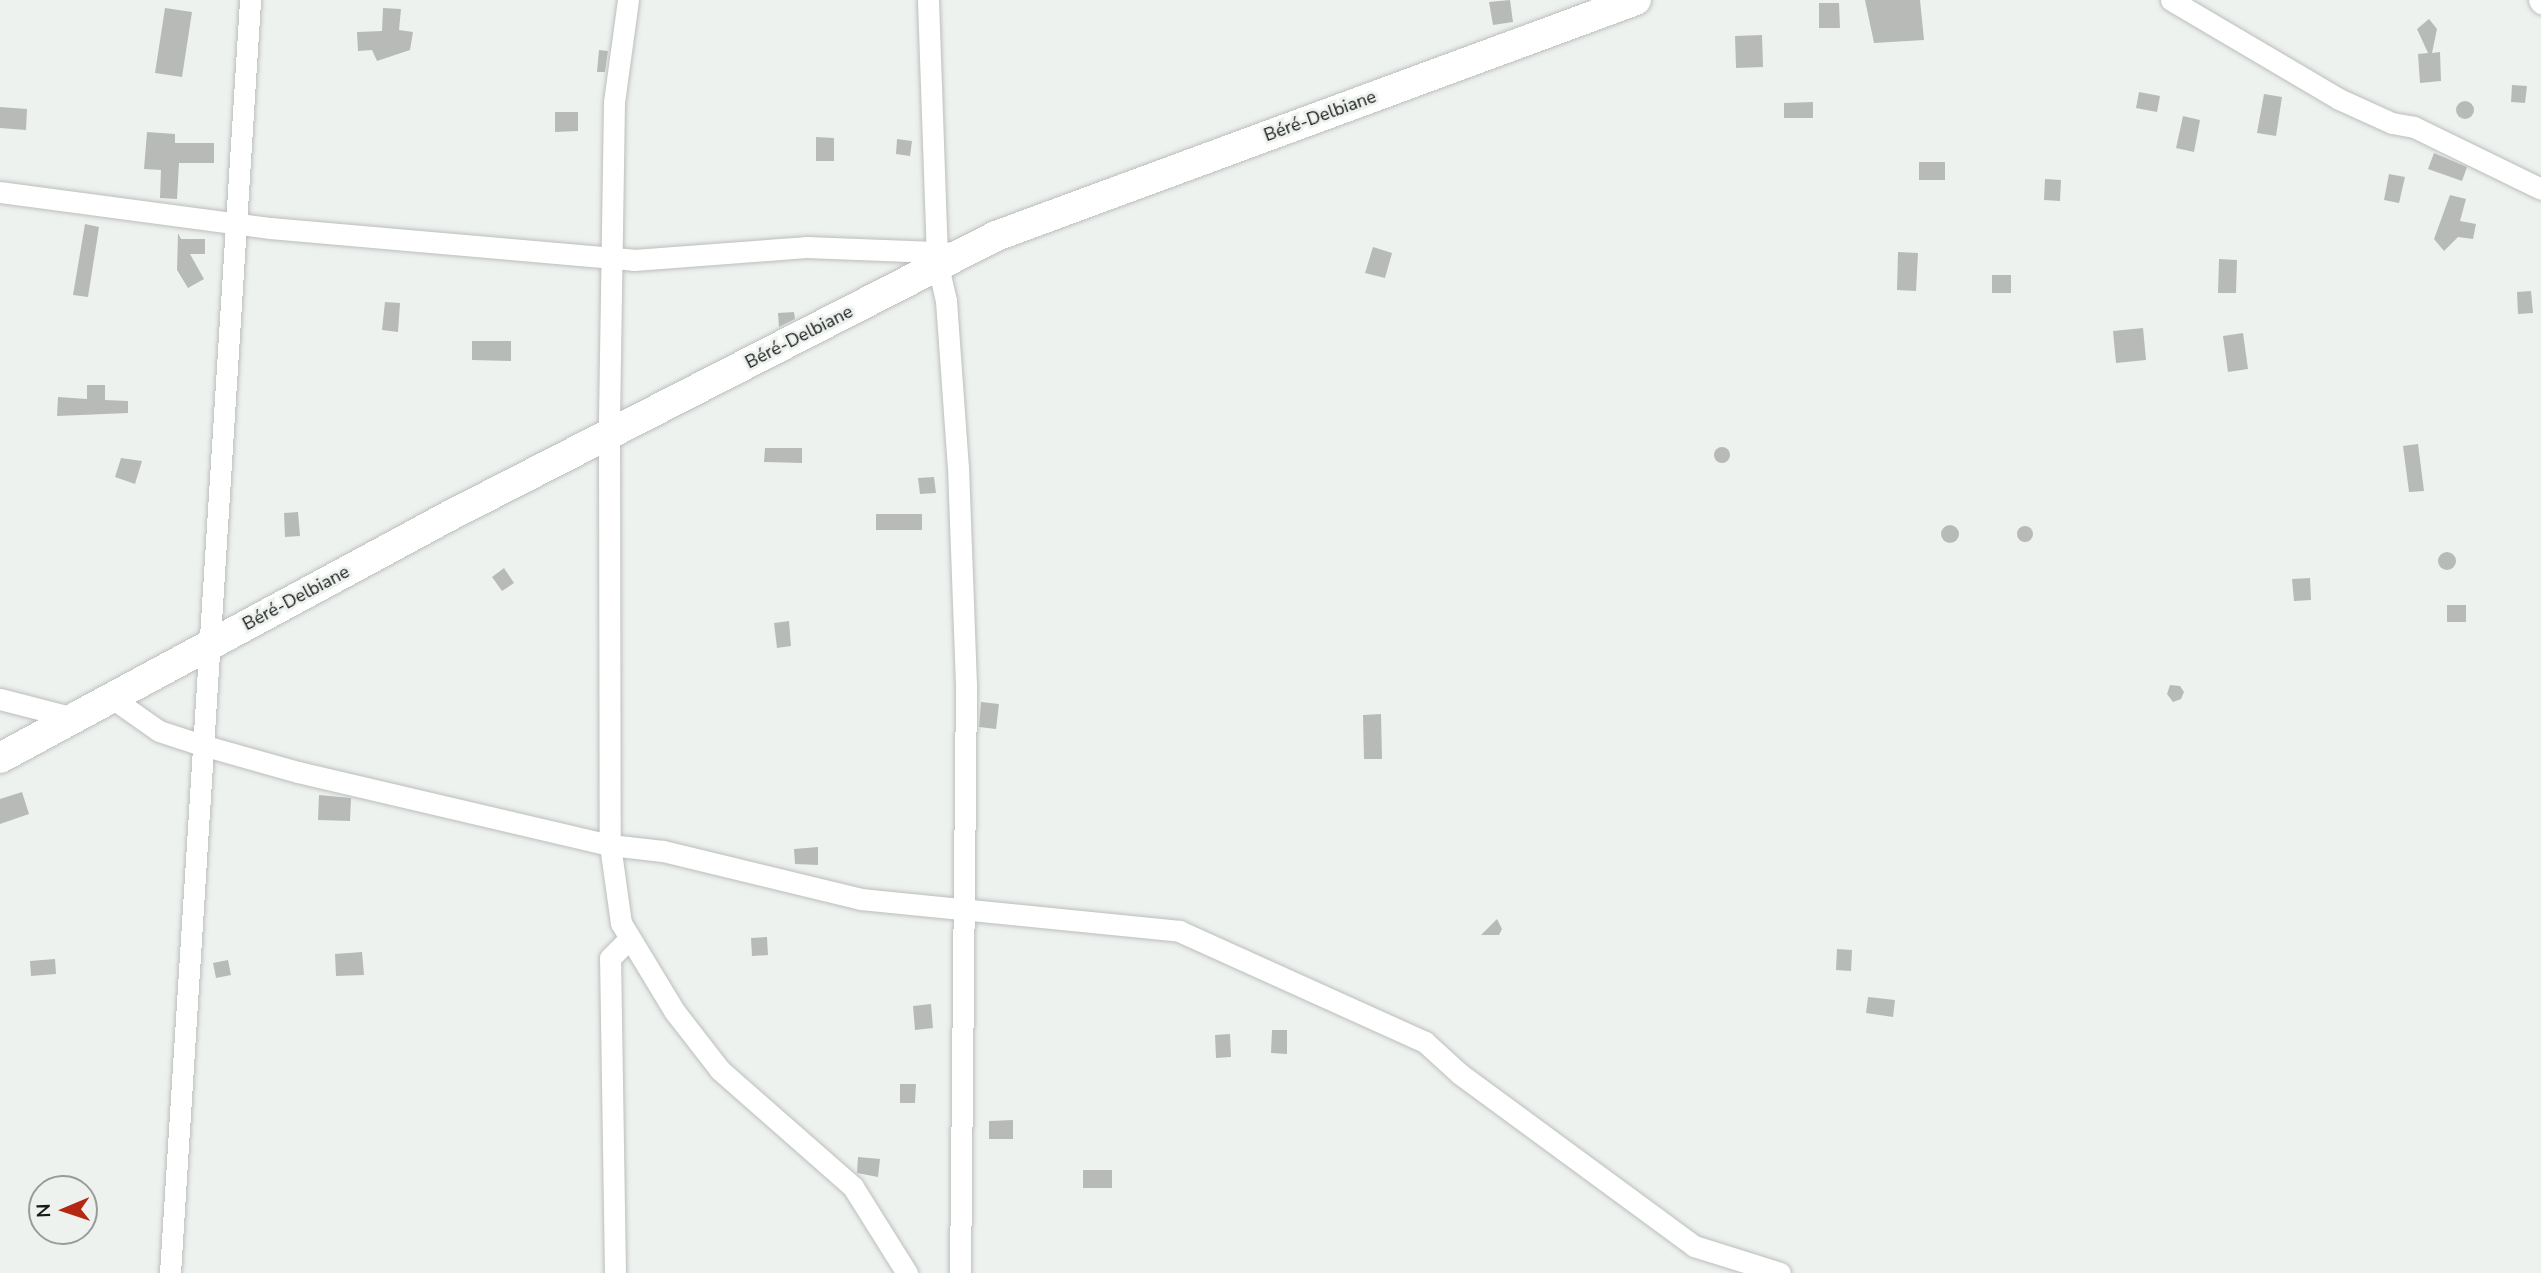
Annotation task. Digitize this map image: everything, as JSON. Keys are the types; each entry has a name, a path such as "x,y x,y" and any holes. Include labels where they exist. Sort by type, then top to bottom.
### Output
{"street":[{"path":"170,1273 202,744 212,644 250,0"},
{"path":"628,0 614,102 609,434 610,845 621,923 675,1012 720,1070 853,1187 907,1273"},
{"path":"928,0 958,467 966,684 960,1273"},
{"name":"Béré-Delbiane","path":"0,758 946,257 1636,0"},
{"path":"2171,0 2339,99 2392,122 2414,127 2541,188"},
{"path":"0,192 236,224 611,258 806,247 946,257"},
{"path":"111,698 159,731 202,744 298,772 610,845 663,852 861,899 1178,931 1425,1042 1461,1074 1694,1247 1780,1272"},
{"path":"0,699 74,718"},
{"path":"615,1273 610,958 630,938"}],"building":[{"path":"1510,0 1513,22 1493,25 1489,2"},
{"path":"1865,0 1920,0 1924,40 1874,43"},
{"path":"1819,3 1839,3 1840,28 1819,28"},
{"path":"165,8 192,12 182,77 155,73"},
{"path":"383,8 401,9 399,30 413,32 410,50 377,61 372,50 358,51 357,32 382,31"},
{"path":"2429,19 2437,29 2432,53 2440,52 2441,81 2420,83 2418,54 2428,53 2417,29"},
{"path":"1762,35 1763,67 1736,68 1735,36"},
{"path":"599,50 608,51 605,72 597,72"},
{"path":"2512,85 2527,86 2525,103 2511,102"},
{"path":"2139,92 2160,96 2157,112 2136,108"},
{"path":"2264,94 2282,97 2276,136 2257,133"},
{"path":"2465,101 2471,104 2474,110 2471,116 2465,119 2459,116 2456,110 2459,104"},
{"path":"1813,102 1813,118 1784,118 1784,103"},
{"path":"0,107 27,109 26,130 0,128"},
{"path":"555,112 578,112 578,131 555,132"},
{"path":"2183,116 2200,120 2194,152 2176,148"},
{"path":"147,132 175,134 175,143 214,143 214,163 179,163 177,199 160,198 161,170 144,169"},
{"path":"816,137 834,138 834,161 816,161"},
{"path":"897,139 912,141 910,156 896,154"},
{"path":"2434,153 2467,167 2462,181 2428,169"},
{"path":"1919,162 1945,162 1945,180 1919,180"},
{"path":"2389,174 2405,177 2399,203 2384,200"},
{"path":"2045,179 2061,180 2060,201 2044,200"},
{"path":"2450,195 2466,199 2460,221 2476,224 2473,239 2458,237 2444,251 2434,239"},
{"path":"85,224 99,227 88,297 73,295"},
{"path":"178,233 181,239 205,239 205,254 190,254 204,279 188,288 177,270"},
{"path":"1373,247 1392,253 1385,278 1365,273"},
{"path":"1898,252 1918,253 1916,291 1897,290"},
{"path":"2219,259 2237,260 2236,293 2218,293"},
{"path":"1992,275 2011,275 2011,293 1992,293"},
{"path":"2531,291 2533,313 2518,314 2517,292"},
{"path":"385,302 400,303 398,332 382,330"},
{"path":"794,312 795,319 779,327 778,313"},
{"path":"2143,328 2146,360 2116,363 2113,331"},
{"path":"2243,333 2248,369 2228,372 2223,336"},
{"path":"472,341 511,341 511,361 472,360"},
{"path":"87,385 105,385 105,400 128,401 128,413 57,416 58,397 87,399"},
{"path":"2418,444 2424,491 2409,492 2403,446"},
{"path":"1719,447 1725,447 1730,455 1728,461 1719,463 1714,458 1714,452"},
{"path":"765,448 802,448 802,463 764,462"},
{"path":"121,458 142,461 135,484 115,477"},
{"path":"934,477 936,493 920,494 918,478"},
{"path":"298,512 300,536 285,537 284,513"},
{"path":"876,514 922,514 922,530 876,530"},
{"path":"1946,525 1954,525 1959,534 1957,541 1946,543 1941,538 1941,530"},
{"path":"2022,526 2028,526 2033,534 2031,540 2022,542 2017,537 2017,531"},
{"path":"2447,552 2453,555 2456,561 2453,567 2447,570 2441,567 2438,561 2441,555"},
{"path":"504,568 514,583 502,591 492,577"},
{"path":"2310,578 2311,600 2294,601 2292,579"},
{"path":"2447,605 2466,605 2466,622 2447,622"},
{"path":"789,621 791,646 777,648 774,623"},
{"path":"2170,685 2180,686 2184,692 2181,699 2173,702 2167,694"},
{"path":"981,702 999,704 996,729 979,727"},
{"path":"1381,714 1382,759 1364,759 1363,715"},
{"path":"22,792 29,814 0,824 0,799"},
{"path":"319,795 351,798 350,821 318,820"},
{"path":"818,847 818,865 795,864 794,849"},
{"path":"1497,919 1502,929 1499,935 1481,935"},
{"path":"767,937 768,955 752,956 751,938"},
{"path":"1837,949 1852,950 1851,971 1836,970"},
{"path":"362,952 364,975 336,976 335,954"},
{"path":"55,959 56,974 31,976 30,961"},
{"path":"228,960 231,975 216,978 213,963"},
{"path":"1868,997 1895,1000 1893,1017 1866,1013"},
{"path":"931,1004 933,1028 915,1030 913,1006"},
{"path":"1272,1030 1287,1030 1287,1054 1271,1053"},
{"path":"1230,1034 1231,1057 1216,1058 1215,1035"},
{"path":"900,1084 916,1084 915,1103 900,1103"},
{"path":"1013,1120 1013,1139 989,1139 989,1121"},
{"path":"858,1157 880,1159 878,1177 857,1173"},
{"path":"1083,1170 1112,1170 1112,1188 1083,1188"}]}
